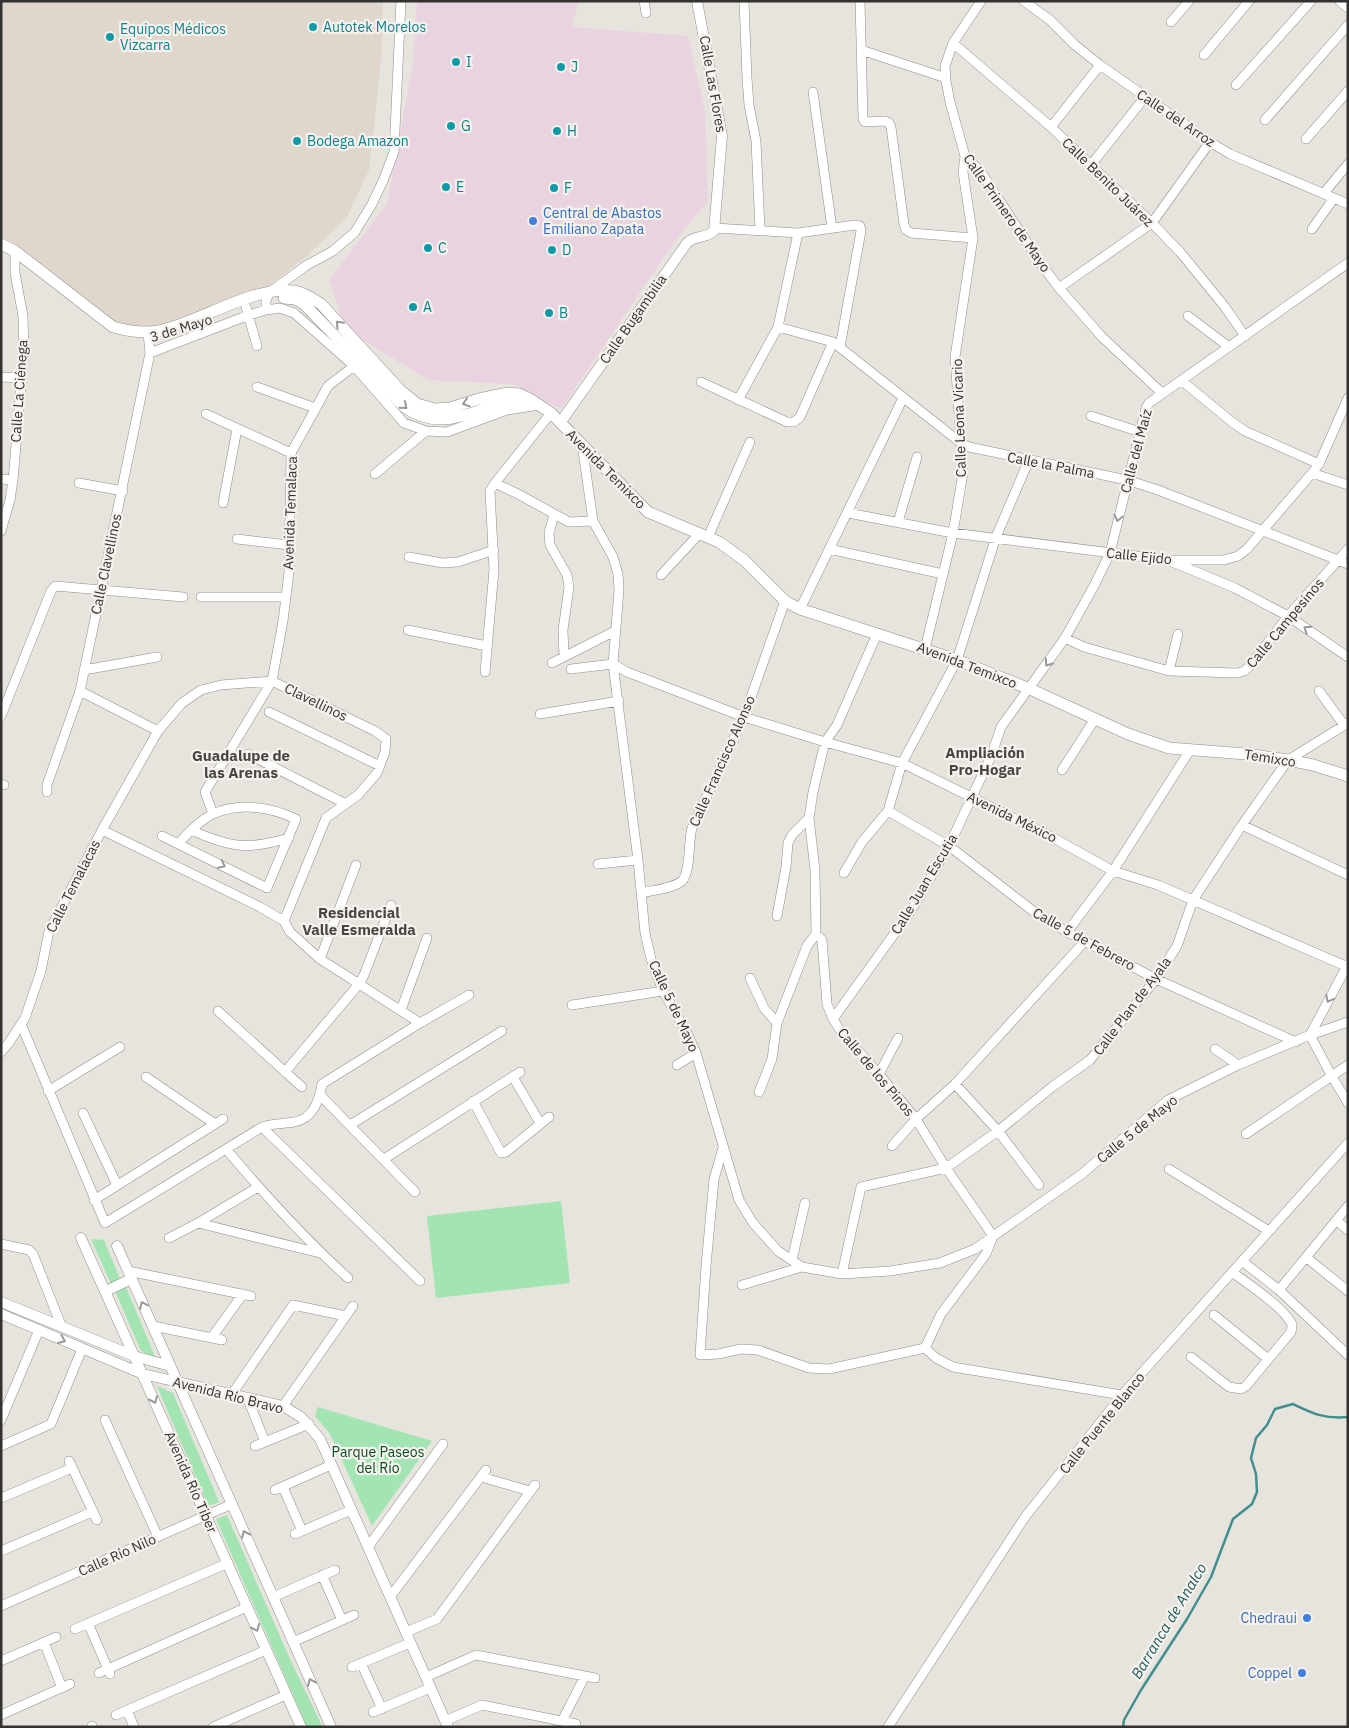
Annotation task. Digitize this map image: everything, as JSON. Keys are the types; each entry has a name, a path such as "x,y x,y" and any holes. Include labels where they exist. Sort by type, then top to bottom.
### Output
{"main road":[{"path":"1341,1 1348,7"},
{"path":"1,244 15,255"},
{"name":"3 de Mayo","path":"1,251 15,255 100,326 117,334 149,336 173,333 248,311 267,301 295,298 320,319 403,406 415,414 429,419 453,419 507,401 535,402"},
{"path":"149,336 160,331 267,301 276,291 294,291 310,296 321,304 400,390 418,404 435,409 450,408 508,393 519,394 535,402"},
{"name":"Avenida Temixco","path":"535,402 582,444 648,512 726,546 744,560 785,601 800,609 957,660 1030,689 1150,742 1169,748 1190,750"},
{"name":"Temixco","path":"1190,750 1246,754 1288,760 1313,765 1348,776"}],"street":[{"path":"401,1 394,152 372,204 355,232 333,251 299,270 267,301 294,313 354,366 404,423 426,431 447,432 535,402"},
{"path":"644,1 646,13"},
{"name":"Calle Las Flores","path":"698,1 722,136 715,228"},
{"path":"744,1 747,78 749,105 756,141 760,230"},
{"path":"860,1 863,121 885,121 892,127 906,230 911,233 973,238"},
{"name":"Calle Primero de Mayo","path":"981,1 954,43 947,60 946,78 950,102 965,156 981,172 1059,288 1102,337 1162,393"},
{"name":"Calle del Arroz","path":"1024,1 1050,20 1100,65 1210,142 1230,154 1348,204"},
{"path":"1171,22 1190,1"},
{"path":"1204,55 1249,1"},
{"path":"1236,85 1311,1"},
{"path":"1265,120 1348,25"},
{"name":"Calle Benito Juárez","path":"954,43 1051,128 1152,223 1180,252 1225,307 1245,336"},
{"path":"861,50 946,78"},
{"path":"1051,128 1100,65"},
{"path":"1306,139 1348,90"},
{"path":"813,92 832,228"},
{"path":"1091,165 1145,97"},
{"path":"1059,288 1152,223 1210,142"},
{"name":"Calle Leona Vicario","path":"925,649 952,533 963,472 955,357 973,238 963,172 965,156"},
{"path":"1324,193 1348,164"},
{"path":"1312,229 1334,198"},
{"path":"701,382 787,422 794,422 800,417 836,345 861,231 860,226 855,224 798,233 715,228"},
{"name":"Calle Bugambilia","path":"560,423 689,240 708,236 715,228"},
{"path":"738,400 778,327 798,233"},
{"name":"Calle La Ciénega","path":"1,531 10,500 13,480 24,351 15,255"},
{"name":"Calle del Maíz","path":"1030,689 1065,638 1110,553 1146,408 1154,398 1182,381 1348,263"},
{"path":"150,353 248,311 256,346"},
{"path":"1188,316 1230,347"},
{"name":"Calle la Palma","path":"778,327 836,345 961,443 969,447 1127,480 1158,490 1344,562"},
{"name":"Calle Clavellinos","path":"47,792 47,785 80,691 100,590 123,491 150,353 149,336"},
{"name":"Avenida Temalaca","path":"272,681 289,572 291,453 328,386 354,366"},
{"path":"1,377 21,378"},
{"path":"1182,381 1245,431 1319,464"},
{"path":"257,387 315,408"},
{"path":"800,609 903,398"},
{"name":"Calle Ejido","path":"848,513 952,533 1110,553 1168,560 1224,560 1238,556 1247,549 1319,464 1348,398"},
{"path":"206,414 291,453"},
{"path":"484,672 494,570 490,491 550,414"},
{"path":"1091,416 1140,432"},
{"path":"223,503 238,429"},
{"path":"375,474 426,431"},
{"path":"661,575 704,535 750,442"},
{"name":"Calle 5 de Mayo","path":"582,444 593,521 613,557 618,574 619,590 613,664 638,860 645,933 651,959 663,990 696,1053 739,1200 753,1223 778,1251 802,1267 842,1274 890,1271 940,1263 975,1249 1082,1174 1168,1100 1238,1065 1310,1035 1348,1022"},
{"path":"898,522 917,457"},
{"path":"844,873 862,842 888,810 902,763 957,660 996,538 1028,460"},
{"path":"1312,473 1348,485"},
{"path":"1,479 13,480"},
{"path":"79,483 123,491"},
{"path":"495,483 569,522 593,521"},
{"path":"554,515 549,533 550,545 567,575 569,587 563,630 564,657"},
{"path":"237,539 289,545"},
{"path":"829,549 943,574"},
{"name":"Calle Campesinos","path":"1065,638 1084,647 1169,671 1237,673 1244,671 1250,666 1288,616 1344,562 1348,549"},
{"path":"409,557 443,563 458,562 494,550"},
{"path":"1168,560 1235,588 1288,616 1348,657"},
{"path":"1,716 51,591 55,586 183,597"},
{"path":"201,597 286,597"},
{"name":"Calle Francisco Alonso","path":"641,893 673,886 682,880 687,872 689,838 692,828 744,717 785,601"},
{"path":"408,630 487,646"},
{"path":"552,663 615,631"},
{"path":"825,742 837,725 877,634"},
{"path":"1169,671 1178,634"},
{"path":"84,670 157,657"},
{"path":"571,669 613,664"},
{"name":"Avenida México","path":"613,664 627,672 744,717 902,763 1050,836 1113,871 1158,884 1347,966"},
{"path":"213,814 205,792 272,681"},
{"name":"Clavellinos","path":"102,830 158,731 182,703 201,690 221,684 272,681 376,730 386,739 385,752 377,773 358,795 326,818 284,921"},
{"name":"Calle Juan Escutia","path":"833,1019 910,912 949,846 992,754 1001,727 1030,689"},
{"path":"1319,690 1346,724"},
{"path":"80,691 158,731"},
{"path":"540,714 619,701"},
{"path":"269,712 380,766"},
{"path":"1062,770 1096,718"},
{"name":"Calle Plan de Ayala","path":"842,1274 861,1187 946,1168 998,1131 1052,1087 1090,1060 1156,979 1177,946 1193,900 1242,825 1288,760 1346,724"},
{"name":"Calle de los Pinos","path":"825,742 809,818 815,870 816,934 822,940 827,1004 841,1032 916,1119 946,1168 994,1236"},
{"path":"1066,932 1113,871 1190,750"},
{"path":"248,754 346,804"},
{"path":"162,836 178,844 267,888 290,838 296,819 265,808 239,807 213,814 191,830 178,844"},
{"name":"Calle 5 de Febrero","path":"888,810 949,846 1033,911 1066,932 1156,979 1296,1042"},
{"path":"777,916 786,867 788,843 792,835 809,818"},
{"path":"1242,825 1348,875"},
{"path":"102,830 260,907 284,921 290,932 320,959 420,1023"},
{"name":"Calle Temalacas","path":"1,1052 25,1018 41,971 49,931 102,830"},
{"path":"191,830 216,841 234,845 264,845 290,838"},
{"path":"598,864 638,860"},
{"path":"320,959 356,864"},
{"path":"285,1072 359,984 364,976 392,905"},
{"path":"759,1092 772,1059 777,1022 807,946 816,934"},
{"path":"401,1010 427,938"},
{"path":"892,1146 916,1119 955,1084 1085,941"},
{"path":"1347,966 1310,1035 1348,1102"},
{"path":"750,978 764,1008 777,1022"},
{"path":"572,1005 663,990"},
{"path":"21,1024 105,1223 262,1127 296,1122 313,1112 322,1084 469,994"},
{"path":"218,1011 302,1087"},
{"path":"350,1125 502,1032"},
{"path":"879,1074 898,1038"},
{"path":"48,1090 120,1047"},
{"path":"1214,1049 1238,1065"},
{"path":"677,1065 696,1053"},
{"path":"1246,1134 1348,1064"},
{"path":"384,1159 516,1074 540,1123"},
{"path":"146,1077 215,1124"},
{"path":"955,1084 998,1131 1040,1185"},
{"path":"320,1095 415,1192"},
{"path":"473,1101 501,1153 506,1152 549,1117"},
{"path":"83,1113 117,1185"},
{"path":"94,1200 224,1118"},
{"path":"262,1127 420,1281"},
{"name":"Calle Puente Blanco","path":"888,1727 1025,1517 1122,1395 1348,1143"},
{"path":"724,1146 714,1179 700,1355 718,1354 741,1349 758,1350 809,1368 829,1369 925,1348 936,1358 953,1367 1122,1395"},
{"path":"226,1149 258,1187 320,1253 348,1278"},
{"path":"1169,1169 1269,1231"},
{"path":"169,1238 258,1187"},
{"path":"792,1260 805,1203"},
{"path":"1279,1290 1348,1206"},
{"path":"1336,1220 1348,1230"},
{"path":"198,1223 320,1253"},
{"name":"Calle 5 de Mayo","path":"925,1348 941,1314 986,1254 994,1236"},
{"name":"Avenida Río Tiber","path":"81,1238 300,1727"},
{"path":"1,1244 29,1250 33,1254 61,1325"},
{"name":"Avenida Río Tiber","path":"117,1246 331,1727"},
{"path":"1307,1258 1348,1291"},
{"path":"1242,1261 1279,1290 1348,1354"},
{"path":"742,1285 802,1267"},
{"path":"1191,1357 1229,1387 1241,1389 1246,1386 1291,1332 1292,1323 1270,1301 1232,1272"},
{"path":"106,1291 130,1275 247,1295 212,1337"},
{"name":"Avenida Río Bravo","path":"1,1302 134,1356 170,1366"},
{"path":"232,1394 293,1305 346,1316"},
{"path":"283,1406 353,1306"},
{"name":"Avenida Río Bravo","path":"1,1314 142,1374 283,1406 309,1424 320,1440 332,1466 446,1724"},
{"path":"1214,1315 1268,1359"},
{"path":"153,1326 222,1340"},
{"path":"1,1420 39,1330"},
{"path":"1,1445 51,1424 82,1348"},
{"path":"247,1397 264,1442"},
{"path":"105,1420 158,1537"},
{"path":"255,1446 309,1424"},
{"path":"368,1547 443,1444"},
{"path":"1,1498 70,1464 95,1516 1,1551"},
{"path":"332,1466 279,1489 298,1532 351,1510"},
{"path":"390,1597 484,1473 533,1488 437,1619 406,1632"},
{"name":"Calle Río Nilo","path":"1,1606 232,1504"},
{"path":"76,1629 228,1563"},
{"path":"273,1597 335,1570"},
{"path":"322,1575 342,1620"},
{"path":"88,1623 106,1672 247,1607"},
{"path":"293,1642 354,1615"},
{"path":"1,1661 56,1637"},
{"path":"1,1715 66,1686 44,1642"},
{"path":"352,1667 410,1643"},
{"path":"116,1715 266,1650"},
{"path":"426,1677 476,1655 595,1678"},
{"path":"361,1663 382,1708"},
{"path":"562,1721 585,1676"},
{"path":"373,1712 430,1688"},
{"path":"213,1727 286,1695"},
{"path":"446,1724 482,1706 576,1724"},
{"path":"127,1710 134,1727"}],"shaded area":[{"path":"1,1 383,1 381,61 369,170 347,217 307,256 265,289 146,329 114,322 1,235"},
{"name":"Central de Abastos Emiliano Zapata","path":"417,1 579,1 572,27 688,36 705,112 708,201 677,238 561,409 512,384 429,380 346,330 329,280 387,204 413,64"}],"green space":[{"path":"561,1201 570,1283 436,1298 427,1216"},
{"path":"91,1239 104,1240 120,1279 111,1284"},
{"path":"126,1287 155,1357 141,1351 115,1291"},
{"path":"157,1386 173,1393 219,1502 208,1506"},
{"name":"Parque Paseos del Río","path":"318,1407 432,1441 372,1526 330,1434 315,1416"},
{"path":"227,1515 289,1657 322,1726 307,1727 216,1519"}],"waterway":[{"name":"Barranca de Analco","path":"1123,1727 1124,1720 1141,1690 1187,1619 1211,1577 1233,1519 1252,1504 1257,1492 1256,1474 1251,1458 1256,1438 1267,1425 1275,1409 1293,1404 1319,1415 1348,1417"}],"place":[{"name":"Autotek Morelos","path":"313,27"},
{"name":"Equipos Médicos Vizcarra","path":"110,37"},
{"name":"I","path":"456,62"},
{"name":"J","path":"561,67"},
{"name":"G","path":"451,126"},
{"name":"H","path":"557,131"},
{"name":"Bodega Amazon","path":"297,141"},
{"name":"E","path":"446,187"},
{"name":"F","path":"554,188"},
{"name":"Central de Abastos Emiliano Zapata","path":"533,221"},
{"name":"C","path":"428,248"},
{"name":"D","path":"552,250"},
{"name":"A","path":"413,307"},
{"name":"B","path":"549,313"},
{"name":"Chedraui","path":"1307,1618"},
{"name":"Coppel","path":"1302,1673"}],"district":[{"name":"Ampliación Pro-Hogar","path":"985,762"},
{"name":"Guadalupe de las Arenas","path":"241,764"},
{"name":"Residencial Valle Esmeralda","path":"359,922"}]}
